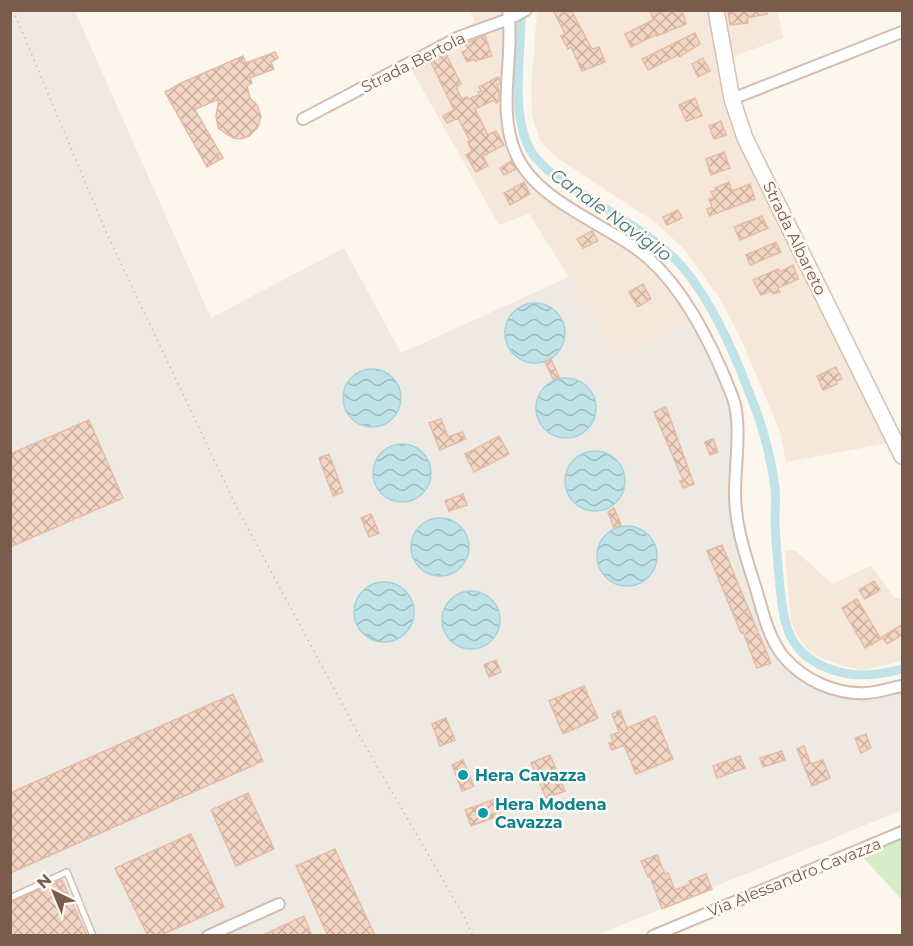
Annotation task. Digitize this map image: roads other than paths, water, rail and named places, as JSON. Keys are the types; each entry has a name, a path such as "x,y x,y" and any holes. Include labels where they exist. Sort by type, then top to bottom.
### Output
{"street":[{"name":"Strada Bertola","path":"303,119 459,37 526,10"},
{"name":"Strada Albareto","path":"716,10 732,99 745,138 903,456"},
{"path":"509,15 507,116 512,143 520,163 539,186 642,253 658,268 684,300 724,376 737,417 735,502 738,530 773,642 795,668 832,689 865,693 903,686"},
{"path":"732,99 903,33"},
{"name":"Via Alessandro Cavazza","path":"653,936 903,832"},
{"path":"208,936 279,904"}],"lane":[{"path":"10,897 67,872 93,936"}],"water":[{"path":"535,303 552,308 560,316 565,333 560,350 552,358 535,363 518,358 510,350 505,333 510,316 518,308"},
{"path":"366,369 378,369 393,377 401,392 401,404 393,419 378,427 366,427 351,419 343,404 343,392 351,377"},
{"path":"566,378 583,383 591,391 596,408 591,425 583,433 566,438 549,433 541,425 536,408 541,391 549,383"},
{"path":"396,444 408,444 423,452 431,467 431,479 423,494 408,502 396,502 381,494 373,479 373,467 381,452"},
{"path":"595,451 616,460 625,481 616,502 595,511 574,502 565,481 574,460"},
{"path":"440,518 451,520 464,531 469,547 467,558 456,571 440,576 429,574 416,563 411,547 413,536 424,523"},
{"path":"627,526 648,535 657,556 648,577 627,586 606,577 597,556 606,535"},
{"path":"384,582 405,591 414,612 405,633 384,642 363,633 354,612 363,591"},
{"path":"465,591 477,591 492,599 500,614 500,626 492,641 477,649 465,649 450,641 442,626 442,614 450,599"}],"waterway":[{"name":"Canale Naviglio","path":"521,10 519,110 526,141 531,151 547,170 637,228 671,255 696,284 707,301 735,356 758,415 771,464 775,488 775,524 780,587 790,636 804,654 827,668 837,671 864,675 902,669"}],"place":[{"name":"Hera Cavazza","path":"463,775"},
{"name":"Hera Modena Cavazza","path":"483,813"}]}
